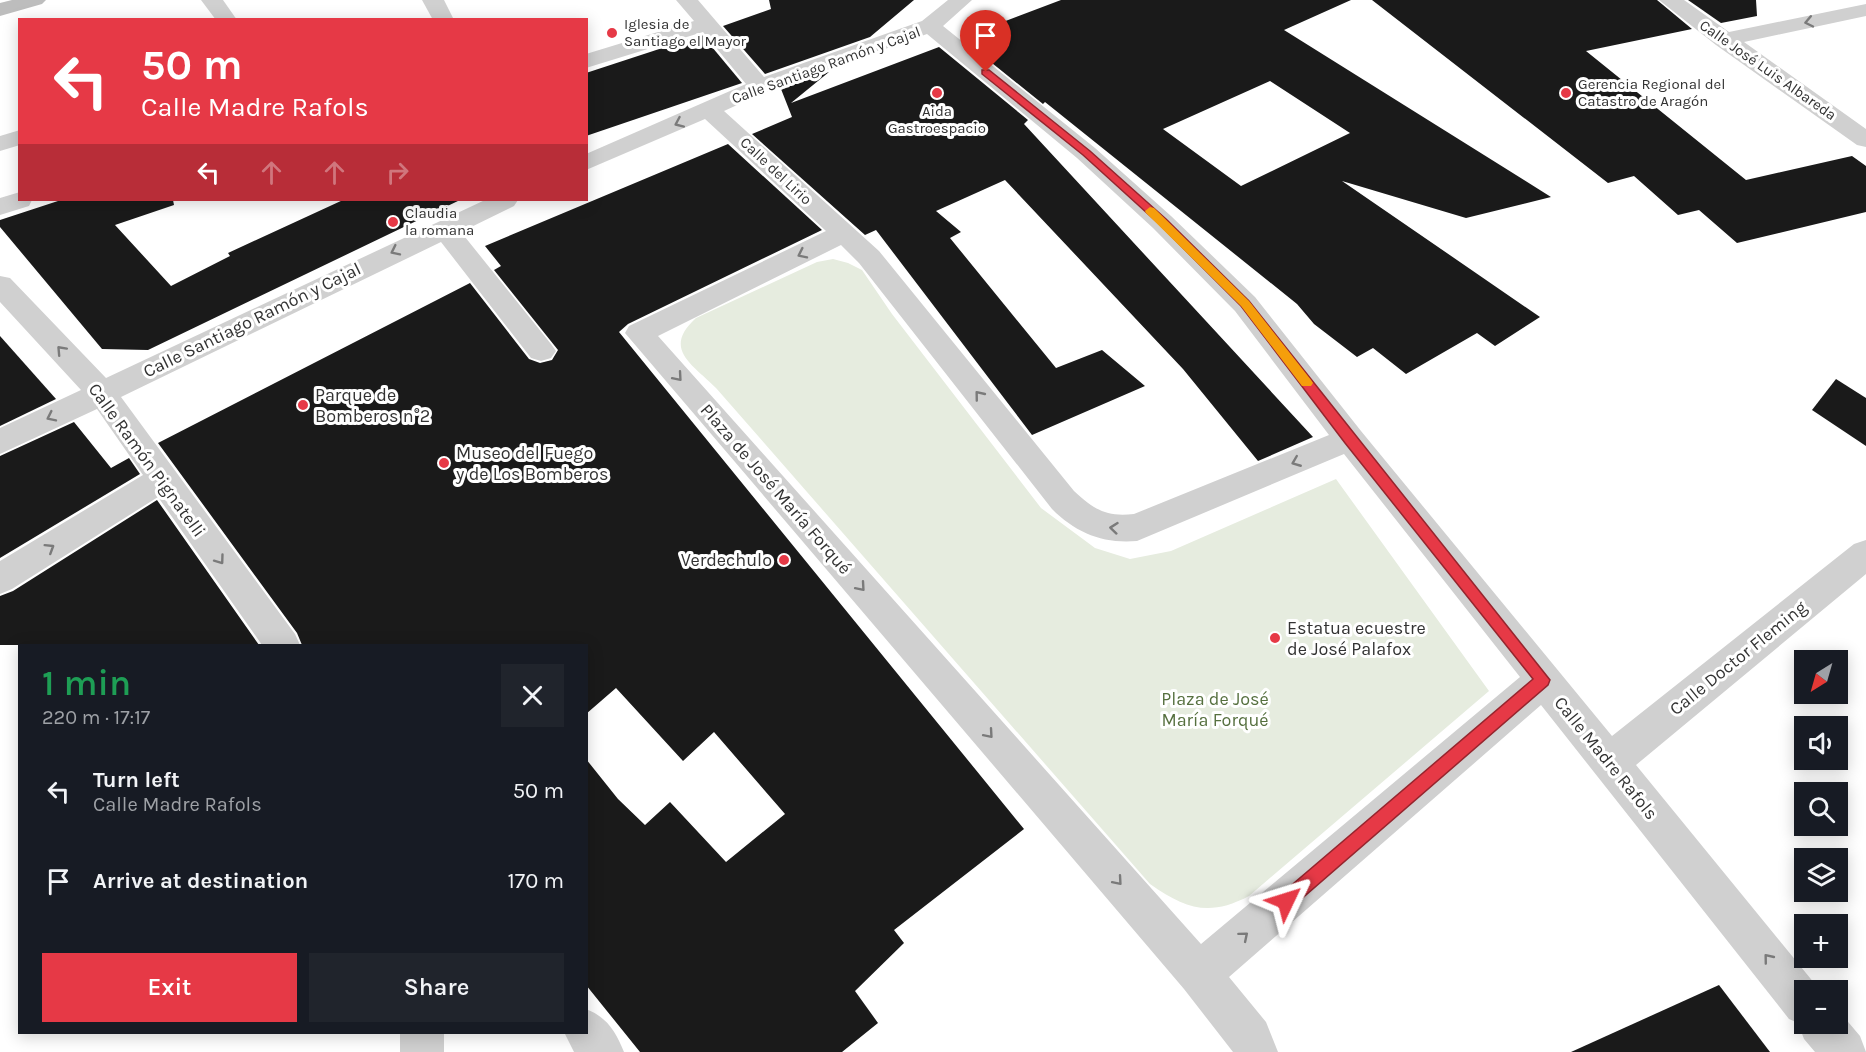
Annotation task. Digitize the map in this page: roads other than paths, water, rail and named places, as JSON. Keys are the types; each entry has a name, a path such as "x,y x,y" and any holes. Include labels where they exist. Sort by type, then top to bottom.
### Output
{"street":[{"path":"0,10 35,0"},
{"path":"213,0 225,18"},
{"path":"687,0 760,86"},
{"name":"Calle Santiago Ramón y Cajal","path":"588,162 760,86 930,26 961,0"},
{"name":"Calle José Luis Albareda","path":"1670,0 1866,140"},
{"path":"1724,40 1866,10"},
{"path":"588,60 707,24"},
{"name":"Calle Madre Rafols","path":"930,26 1086,153 1171,230 1245,304 1350,439 1794,992"},
{"name":"Calle del Lirio","path":"709,110 844,233"},
{"path":"0,144 18,138"},
{"path":"0,207 18,201"},
{"name":"Calle Santiago Ramón y Cajal","path":"0,442 503,201"},
{"path":"444,228 541,351"},
{"path":"844,233 869,257 1063,500 1079,516 1097,525 1117,530 1137,527 1350,439"},
{"name":"Plaza de José María Forqué","path":"844,233 639,333 1199,974"},
{"name":"Calle Ramón Pignatelli","path":"0,285 101,392 281,644"},
{"path":"0,579 162,479"},
{"name":"Calle Doctor Fleming","path":"1610,762 1866,554"},
{"path":"1256,1052 1250,1038 1199,974 1543,680"},
{"path":"422,1034 422,1052"},
{"path":"588,1034 602,1052"},
{"path":"1829,1034 1844,1052"}],"place":[{"name":"Iglesia de Santiago el Mayor","path":"612,33"},
{"name":"Aida Gastroespacio","path":"937,93"},
{"name":"Gerencia Regional del Catastro de Aragón","path":"1566,93"},
{"name":"Claudia la romana","path":"393,222"},
{"name":"Parque de Bomberos n°2","path":"303,405"},
{"name":"Museo del Fuego y de Los Bomberos","path":"444,463"},
{"name":"Verdechulo","path":"784,560"},
{"name":"Estatua ecuestre de José Palafox","path":"1275,638"}]}
